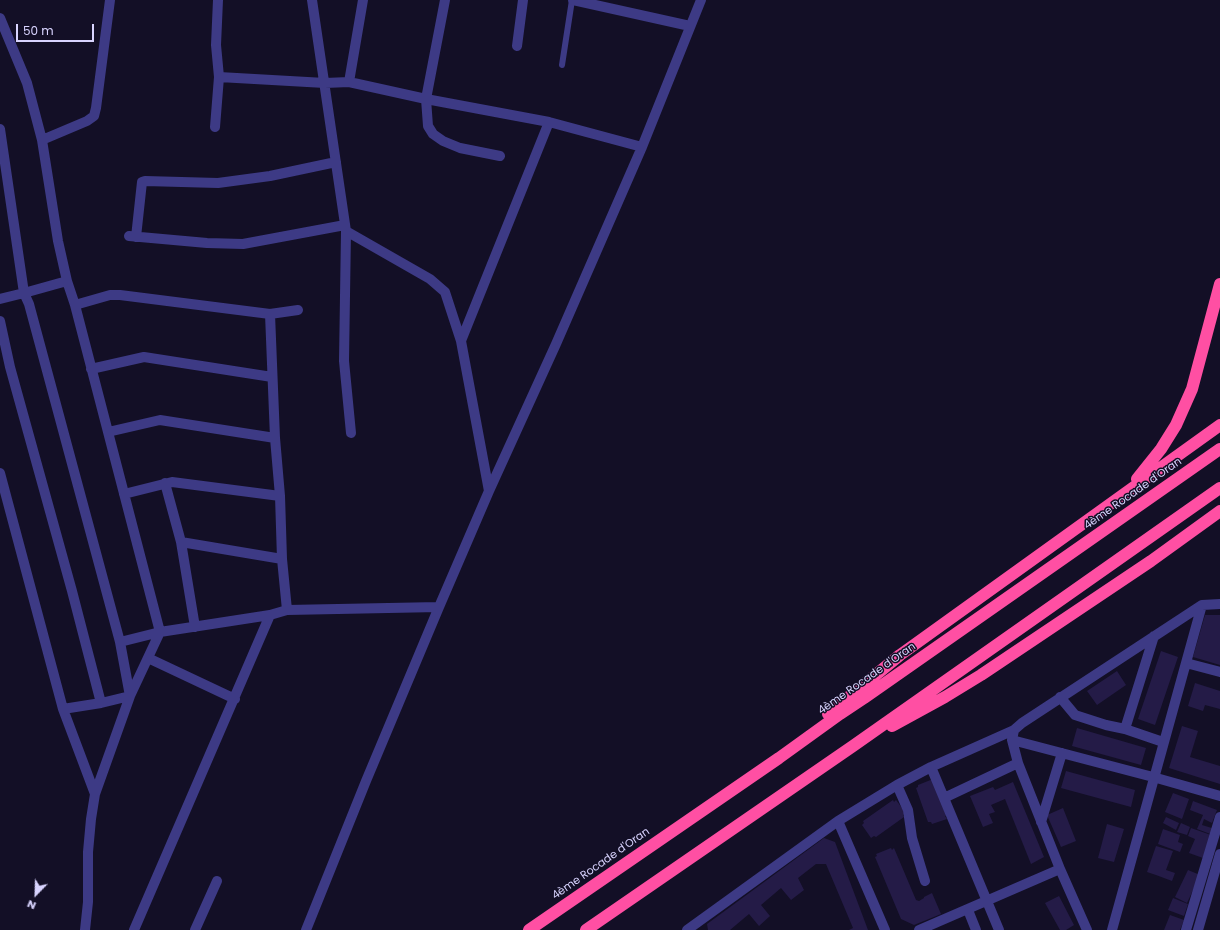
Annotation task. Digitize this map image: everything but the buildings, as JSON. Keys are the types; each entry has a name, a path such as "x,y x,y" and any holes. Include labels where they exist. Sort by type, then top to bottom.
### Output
{"highway":[{"path":"1123,495 1161,449 1176,425 1192,389 1220,284"},
{"path":"779,758 832,710 900,655 1220,426"},
{"name":"4ème Rocade d'Oran","path":"529,930 779,758 1220,449"},
{"path":"586,930 853,746 1220,488"},
{"path":"853,746 945,697 981,675 1151,561 1220,510"},
{"path":"1186,535 1220,521"}],"street":[{"path":"42,140 87,121 94,116 110,0"},
{"path":"215,127 219,77 216,45 218,0"},
{"path":"312,0 346,228 344,361 351,433"},
{"path":"349,82 363,0"},
{"path":"445,0 426,99 428,126 433,134 443,141 460,148 500,156"},
{"path":"517,46 523,0"},
{"path":"573,0 611,5 690,26"},
{"path":"306,930 439,607 642,147 701,0"},
{"path":"0,18 27,83 42,140 58,241 67,281 75,305 160,632 130,696 94,794 90,819 88,852 88,902 85,930"},
{"path":"219,77 325,83 349,82 426,99 549,122 642,147"},
{"path":"461,341 549,122"},
{"path":"0,133 24,293 33,320 120,642 130,696"},
{"path":"336,162 270,176 218,183 142,182 132,237 207,243 243,244 346,228 430,279 445,292 461,341 489,491"},
{"path":"0,299 67,281"},
{"path":"75,305 110,295 120,295 270,314 298,310"},
{"path":"270,314 275,438 280,496 282,559 287,610"},
{"path":"0,321 10,367 72,591 101,703"},
{"path":"91,369 144,357 272,377"},
{"path":"108,432 160,420 275,438"},
{"path":"0,473 63,709 94,794"},
{"path":"124,494 172,482 280,496"},
{"path":"165,483 181,542 195,627"},
{"path":"181,542 282,559"},
{"path":"689,929 838,821 897,785 931,767 1013,735 1022,723 1202,605 1220,604"},
{"path":"1112,930 1202,605"},
{"path":"120,642 160,632 270,615 287,610 439,607"},
{"path":"134,930 270,615"},
{"path":"1125,729 1154,636"},
{"path":"148,658 235,699"},
{"path":"1186,663 1220,672"},
{"path":"63,709 101,703 130,696"},
{"path":"1060,697 1074,715 1125,729 1164,742"},
{"path":"1013,735 1062,753 1220,796"},
{"path":"1013,735 1018,763 1060,869 1087,930"},
{"path":"1041,822 1062,753"},
{"path":"944,798 1018,763"},
{"path":"931,767 999,930"},
{"path":"897,785 908,810 912,838 925,881"},
{"path":"1186,930 1220,817"},
{"path":"838,821 885,930"},
{"path":"1198,930 1220,854"},
{"path":"918,930 968,910 1060,869"},
{"path":"195,930 217,881"},
{"path":"968,910 976,930"}],"lane":[{"path":"562,65 573,0"}]}
